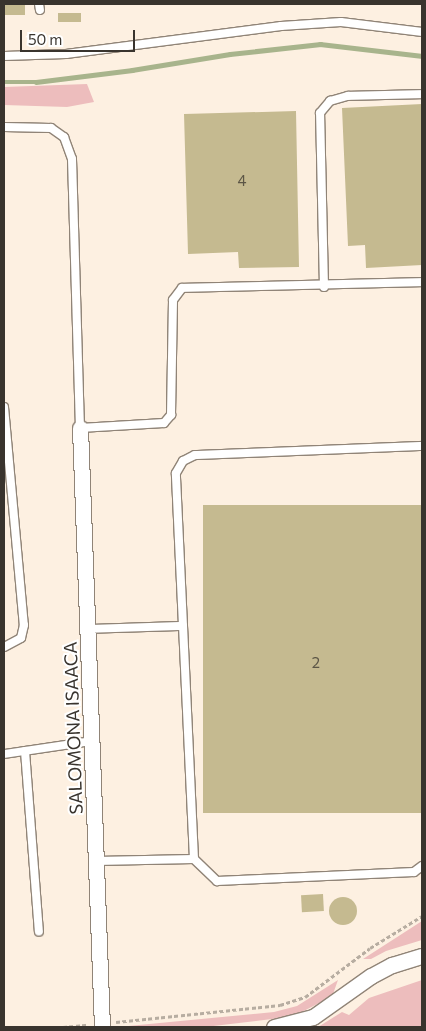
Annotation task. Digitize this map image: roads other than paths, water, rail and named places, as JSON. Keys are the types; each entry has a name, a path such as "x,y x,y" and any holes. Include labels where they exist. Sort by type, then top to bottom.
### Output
{"street":[{"name":"SALOMONA ISAACA","path":"80,428 102,1025"},
{"path":"274,1027 313,1017 372,976 392,965 422,956"}],"lane":[{"path":"4,56 66,54 281,26 341,22 422,32"},
{"path":"324,287 320,113 330,101 348,96 422,94"},
{"path":"4,127 51,128 64,137 72,159 80,428 164,423 171,415 173,300 182,288 324,287 422,282"},
{"path":"4,407 24,625 21,638 4,647"},
{"path":"422,446 195,455 183,461 176,473 194,858 217,881 414,872 422,866"},
{"path":"88,629 184,626"},
{"path":"4,754 92,740"},
{"path":"25,751 39,931"},
{"path":"96,861 194,858"}],"waterway":[{"path":"4,82 36,82 132,70 230,54 320,44 422,56"}]}
